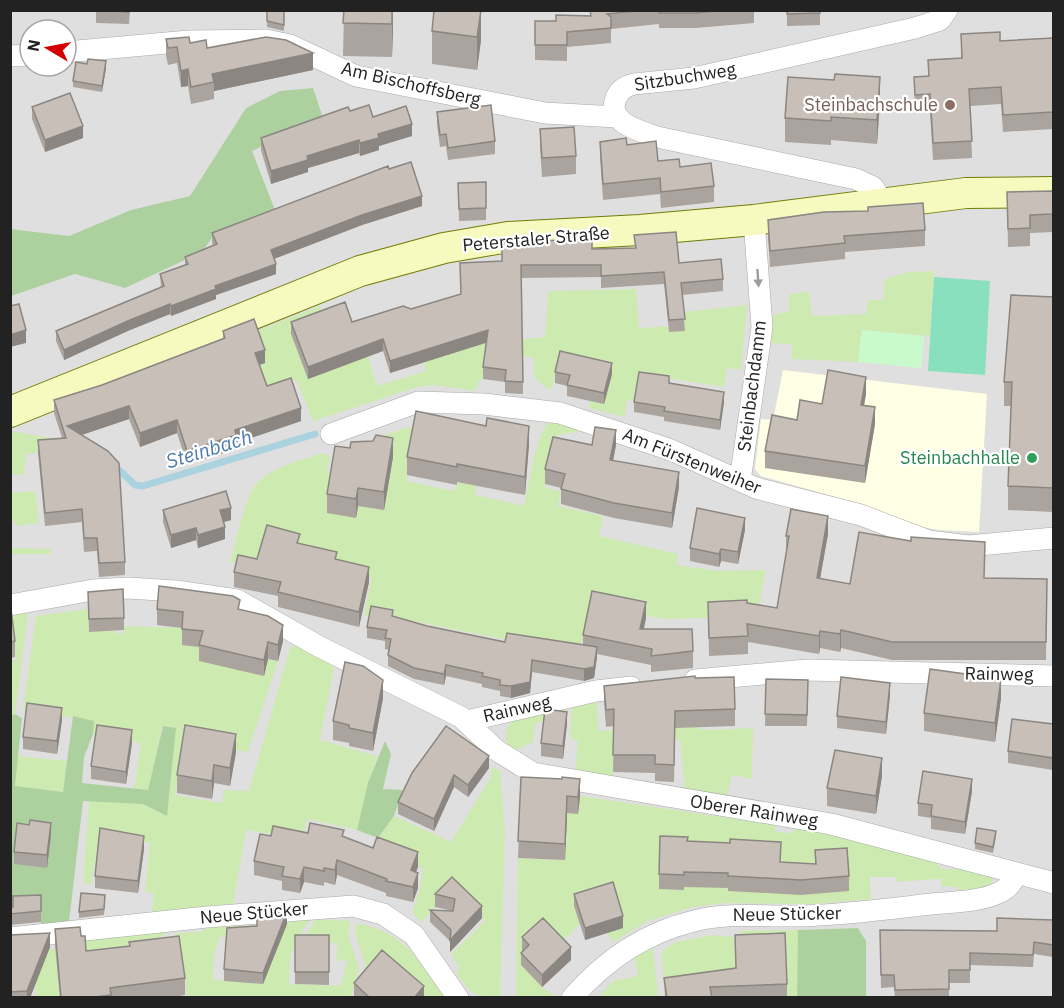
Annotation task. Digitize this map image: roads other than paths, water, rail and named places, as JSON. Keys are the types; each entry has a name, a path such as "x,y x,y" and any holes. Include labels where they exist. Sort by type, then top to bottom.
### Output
{"main road":[{"name":"Peterstaler Straße","path":"10,412 360,271 444,248 508,237 640,230 754,220 966,193 1053,192"}],"street":[{"name":"Sitzbuchweg","path":"617,117 614,106 620,92 626,86 694,78 782,59 915,28 935,22 950,12"},
{"name":"Am Bischoffsberg","path":"78,51 189,41 266,40 290,45 356,76 545,112 617,117"},
{"path":"617,117 629,127 657,137 856,179 873,187 883,202"},
{"name":"Steinbachdamm","path":"740,481 762,327 754,220"},
{"name":"Am Fürstenweiher","path":"331,434 418,402 495,406 560,413 593,422 671,450 740,481 776,494 861,515 929,541 968,546 1053,538"},
{"name":"Rainweg","path":"10,605 93,590 128,588 176,591 237,600 320,647 467,721 596,691 647,685"},
{"name":"Rainweg","path":"680,681 807,670 1053,676"},
{"name":"Oberer Rainweg","path":"467,721 510,760 541,776 831,824 1053,883"},
{"name":"Neue Stücker","path":"572,998 601,967 627,948 653,934 692,921 730,915 842,913 978,899 1004,890 1017,874"},
{"name":"Neue Stücker","path":"10,938 207,917 353,906 383,914 414,935 458,998"}],"waterway":[{"name":"Steinbach","path":"118,469 135,485 143,486 315,434"}],"place":[{"name":"Steinbachschule","path":"950,105"},
{"name":"Steinbachhalle","path":"1032,458"}]}
